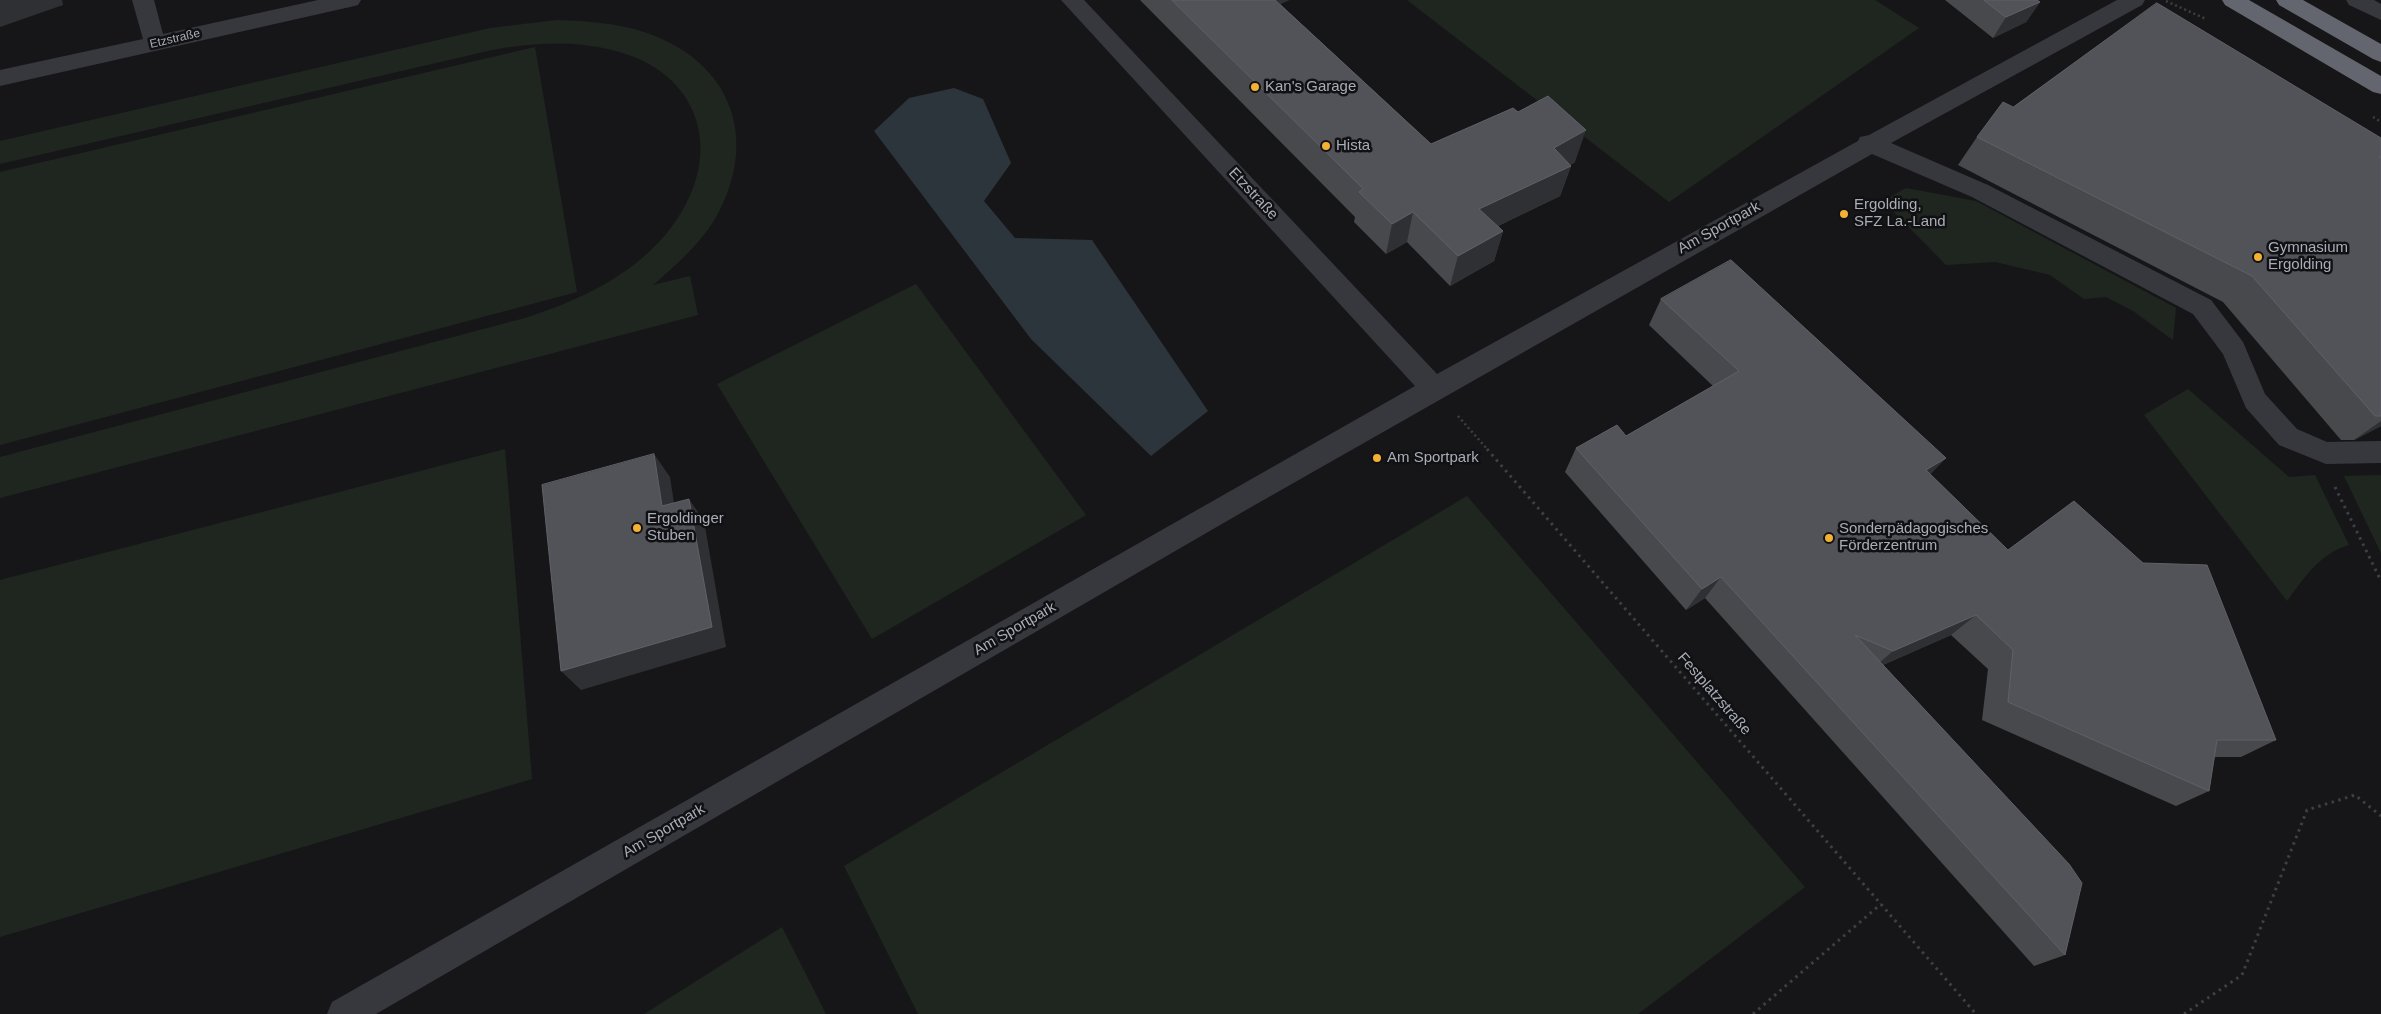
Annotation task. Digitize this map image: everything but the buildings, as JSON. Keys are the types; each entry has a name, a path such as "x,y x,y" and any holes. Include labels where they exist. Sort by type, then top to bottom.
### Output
{"highway":[{"path":"2233,0 2381,86"},
{"path":"2287,0 2381,54"}],"street":[{"path":"143,0 154,44"},
{"name":"Etzstraße","path":"0,78 350,0"},
{"name":"Etzstraße","path":"1072,0 1434,389"},
{"name":"Am Sportpark","path":"344,1014 1434,389 1868,144 2134,0"},
{"path":"2357,0 2381,13"},
{"path":"1868,144 1980,192 2202,307 2234,349 2255,400 2288,437 2326,453 2381,452"}],"path":[{"name":"Festplatzstraße","path":"1434,389 1976,1014"},
{"path":"2326,453 2330,476 2381,581"},
{"path":"2184,1014 2242,975 2307,810 2355,795 2381,816"},
{"path":"1753,1014 1881,904"}],"shaded area":[{"path":"1407,0 1875,0 1919,28 1669,202"},
{"path":"557,20 625,27 647,33 676,46 700,64 718,84 730,108 736,134 735,161 729,190 715,219 702,237 679,262 653,285 690,276 698,315 0,498 0,457 525,318 587,294 643,258 673,225 689,198 698,170 700,144 696,118 684,96 667,76 642,61 612,50 567,44 522,46 492,50 0,164 0,141 490,28"},
{"path":"535,47 577,292 0,445 0,172"},
{"path":"954,88 983,99 1011,163 984,201 1015,238 1092,240 1208,411 1151,456 1031,339 874,131 909,98"},
{"path":"1906,188 1976,201 2176,308 2173,340 2133,311 2106,297 2084,299 2050,275 1995,262 1946,265 1883,201"},
{"path":"916,284 1086,515 872,639 717,384"},
{"path":"2188,389 2289,477 2315,475 2349,545 2329,554 2321,560 2306,575 2287,601 2144,415"},
{"path":"505,449 532,779 0,937 0,580"},
{"path":"2381,475 2381,553 2344,476"},
{"path":"1467,496 1805,887 1638,1014 918,1014 844,866"},
{"path":"782,927 826,1014 644,1014"}],"place":[{"name":"Kan's Garage","path":"1255,87"},
{"name":"Hista","path":"1326,146"},
{"name":"Ergolding, SFZ La.-Land","path":"1844,214"},
{"name":"Gymnasium Ergolding","path":"2258,257"},
{"name":"Am Sportpark","path":"1377,458"},
{"name":"Ergoldinger Stuben","path":"637,528"},
{"name":"Sonderpädagogisches Förderzentrum","path":"1829,538"}]}
